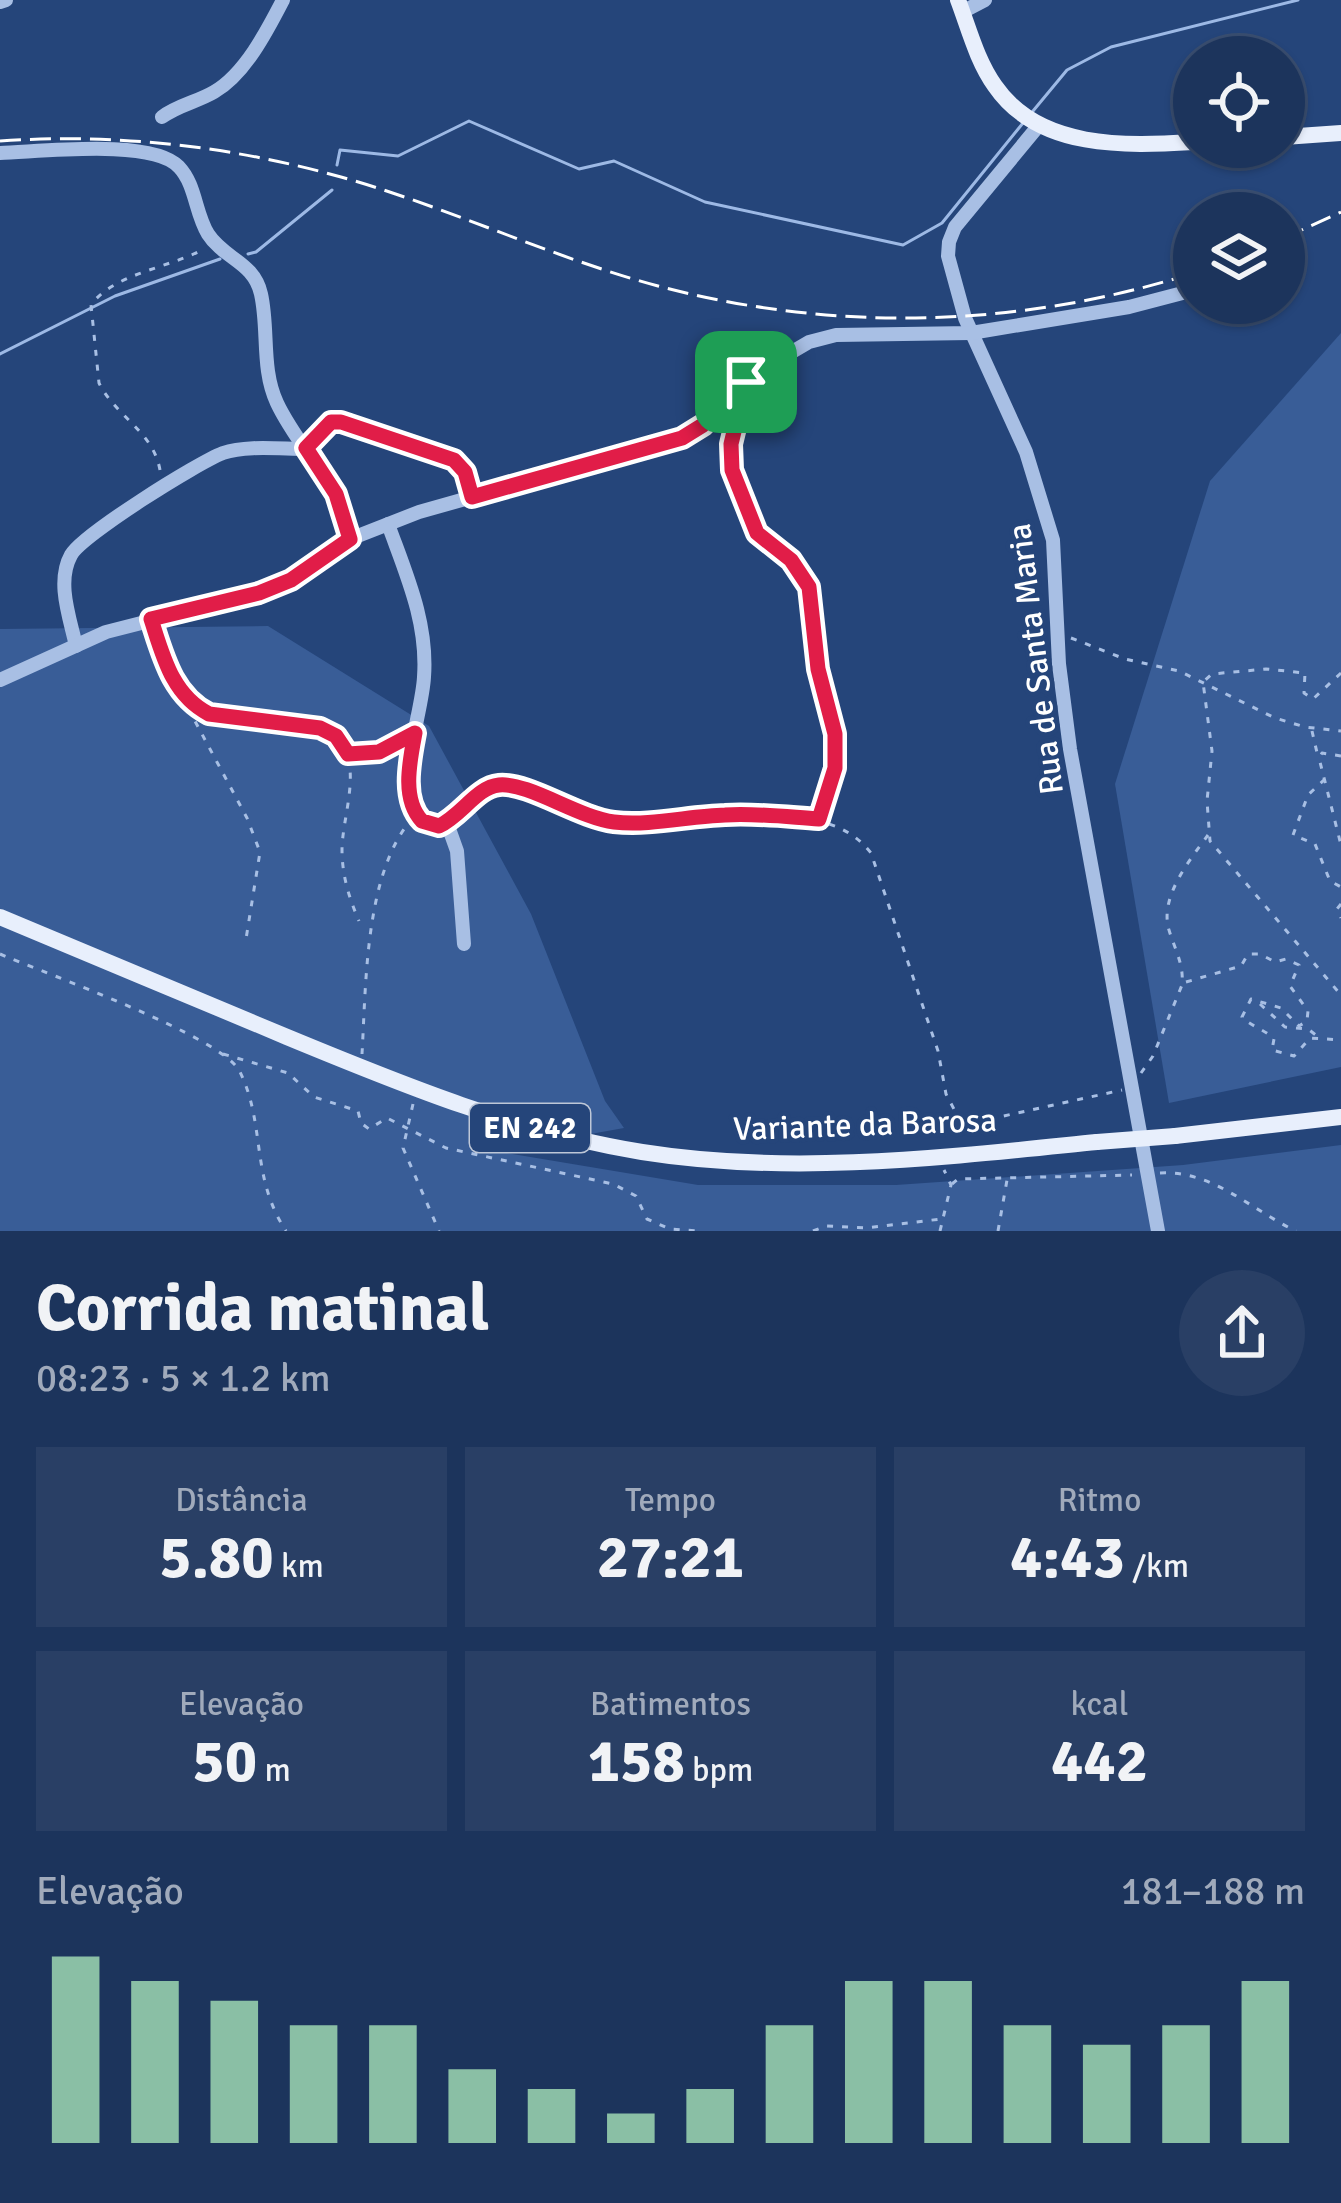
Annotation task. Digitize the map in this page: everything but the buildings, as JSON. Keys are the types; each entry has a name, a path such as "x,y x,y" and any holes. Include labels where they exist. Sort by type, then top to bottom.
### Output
{"main road":[{"path":"960,6 988,76 999,93 1032,119 1106,144 1173,142"},
{"path":"1305,135 1341,133"},
{"name":"Variante da Barosa","path":"0,917 362,1068 527,1127 679,1157 864,1162 1341,1117"}],"street":[{"path":"162,117 215,92 227,81 258,43 283,0"},
{"path":"960,6 985,0"},
{"name":"Rua de Santa Maria","path":"1032,119 964,215 949,242 949,256 971,333 1026,452 1044,504 1057,568 1058,633 1070,749 1158,1231"},
{"path":"0,153 127,150 160,154 182,170 207,233 253,273 261,293 269,382 278,406 336,494 350,539"},
{"path":"0,680 151,619 259,593 291,580 350,539 388,524 682,438 788,352 836,335 971,333 1173,296"},
{"path":"76,646 65,597 70,556 80,543 163,484 228,451 306,448 321,430 341,422 454,460 465,472 472,497"},
{"path":"388,524 423,633 424,677 410,762 410,800 422,821 439,826 458,818 488,788 499,784 612,822 729,814 773,817"},
{"path":"446,823 457,851 464,944"}],"path":[{"path":"163,484 152,445 99,383 91,305 113,285 175,264 216,242"},
{"path":"746,382 731,444 732,470 757,533 791,560 809,587 818,669 835,734 835,768 819,819"},
{"path":"151,619 177,688 248,818 260,852 246,939"},
{"path":"1058,633 1125,659 1179,671 1275,718 1341,731"},
{"path":"1203,682 1212,674 1290,670 1305,673 1304,693 1313,699 1341,673"},
{"path":"1203,682 1212,752 1208,835 1341,995"},
{"path":"177,688 209,714 320,728 336,736 348,754 342,848 345,881 359,921"},
{"path":"1312,728 1341,845"},
{"path":"348,754 379,752 415,733"},
{"path":"1318,758 1322,753 1341,756"},
{"path":"1325,778 1308,795 1293,835 1315,844 1330,880 1341,887"},
{"path":"362,1068 368,951 385,870 398,837 415,814"},
{"path":"773,817 819,819 850,833 871,854 938,1051 946,1094 956,1113 970,1119 1130,1089 1153,1056 1183,983 1180,957 1167,926 1167,908 1208,835"},
{"path":"1341,904 1337,909 1341,917"},
{"path":"1183,983 1241,966 1248,954 1260,953 1275,962 1286,959 1299,965 1290,986 1308,1011 1307,1022 1299,1026 1281,1008 1251,999 1242,1017 1274,1039 1272,1050 1294,1056 1310,1038 1341,1040"},
{"path":"0,954 191,1035 224,1054 288,1073 314,1097 358,1111 369,1130 387,1118 446,1148 613,1184 636,1196 646,1219 670,1229 700,1231"},
{"path":"1259,1002 1285,1027 1308,1029 1323,1040"},
{"path":"224,1054 240,1070 252,1106 265,1192 286,1231"},
{"path":"940,1231 950,1185 958,1179 1180,1172 1232,1191 1296,1231"},
{"path":"998,1231 1007,1178"},
{"path":"813,1231 826,1226 866,1228 943,1219"}],"shaded area":[{"path":"1341,333 1341,1067 1169,1103 1115,784 1210,481"},
{"path":"268,626 429,726 531,914 605,1101 624,1128 495,1151 698,1185 896,1185 1183,1165 1341,1145 1341,1231 0,1231 0,629"}],"waterway":[{"path":"1033,111 1067,70 1111,47 1298,0"},
{"path":"337,165 340,150 398,156 469,121 579,169 614,161 705,202 903,245 942,223 1023,123"},
{"path":"248,254 332,190"},
{"path":"0,354 115,296 220,259"}],"railway":[{"path":"0,141 172,144 299,166 381,189 658,286 792,312 927,318 994,314 1061,305 1173,279"},
{"path":"1305,228 1341,212"}],"route":[{"path":"746,382 731,444 732,470 757,533 791,560 809,587 818,669 835,734 835,768 819,819 729,814 612,822 499,784 474,798 458,818 439,826 422,821 410,800 415,733 379,752 348,754 336,736 320,728 209,714 177,688 151,619 259,593 291,580 350,539 336,494 306,448 331,422 454,460 465,472 472,497 682,438 703,425 746,382"}]}
